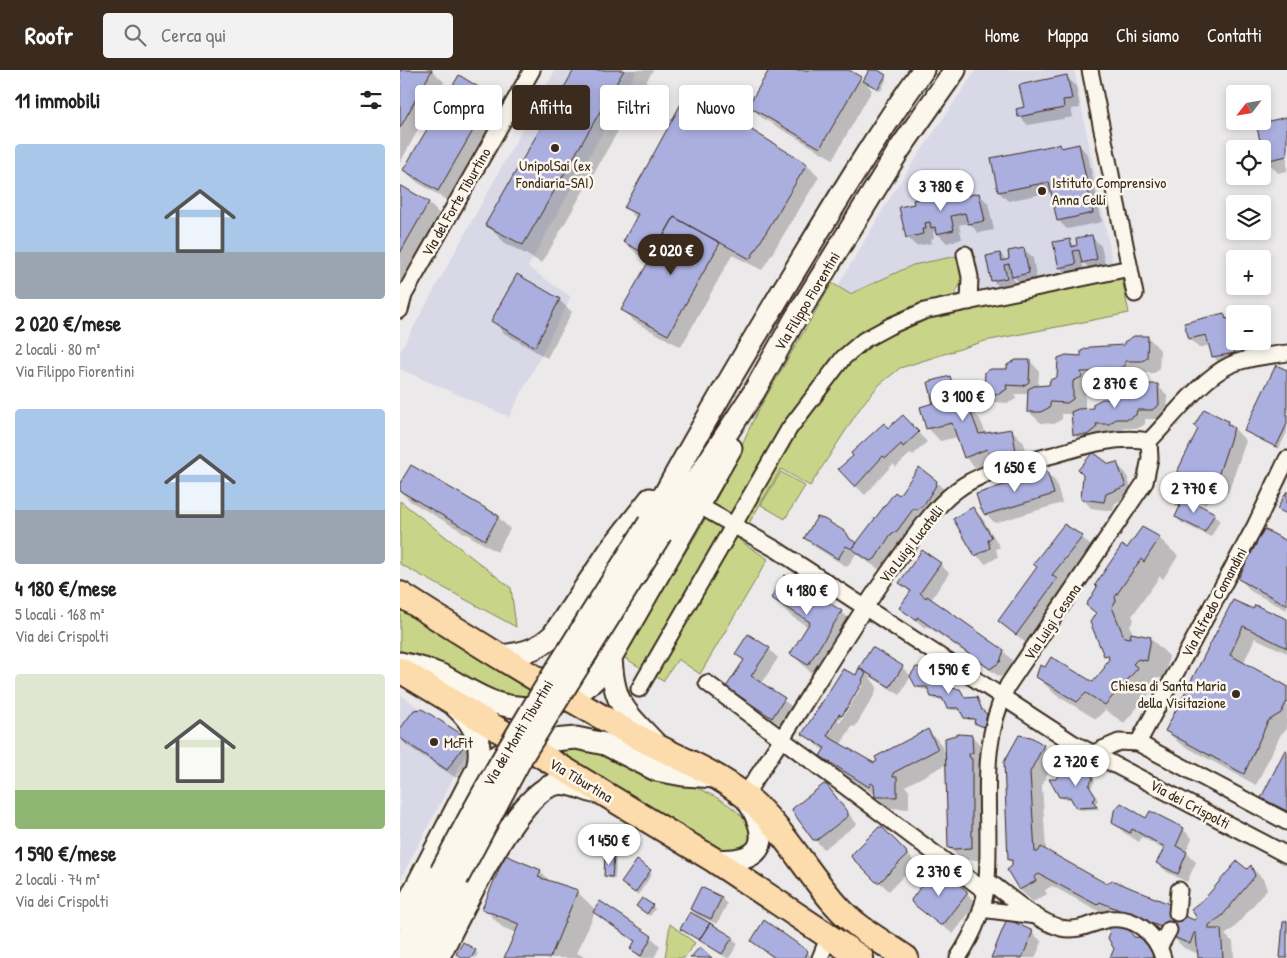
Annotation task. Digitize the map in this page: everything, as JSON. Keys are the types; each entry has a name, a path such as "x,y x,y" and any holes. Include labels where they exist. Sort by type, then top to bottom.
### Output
{"main road":[{"name":"Via Filippo Fiorentini","path":"655,529 696,436 878,134 923,70"},
{"name":"Via Filippo Fiorentini","path":"655,529 754,392 795,319 865,204 899,150 956,70"},
{"path":"400,663 427,670 476,695 498,703 540,706 569,699 600,674 611,656 700,506 738,435 754,392"},
{"path":"498,656 532,650 553,636 610,550 638,516 696,436"},
{"name":"Via dei Monti Tiburtini","path":"417,958 449,876 468,820 530,711 655,529"},
{"path":"400,594 569,699 631,734 717,776 744,796 770,820 837,907 906,958"},
{"path":"611,656 613,683 621,706 656,745"},
{"name":"Via Tiburtina","path":"400,670 714,860 861,958"},
{"path":"400,918 477,769 480,750 474,727 448,700"},
{"path":"477,769 519,743 576,738 593,740 656,770 683,775 717,776"},
{"path":"438,958 490,860 519,816 536,795 551,785 562,783 609,797"},
{"path":"714,860 740,860 750,857 759,847 761,830 758,818 744,796"},
{"name":"Via dei Monti Tiburtini","path":"400,951 449,876"}],"street":[{"name":"Via del Forte Tiburtino","path":"400,310 404,295 532,70"},
{"path":"1090,70 1135,294"},
{"path":"965,254 970,277 969,302"},
{"path":"639,689 740,528 789,429 842,358 864,340 924,311 1130,268"},
{"path":"1149,441 1219,371 1243,361 1287,353"},
{"name":"Via Luigi Lucatelli","path":"744,796 864,607 926,520 943,502 963,486 994,472 1109,440 1127,438 1149,441"},
{"name":"Via Luigi Cesana","path":"958,958 970,938 981,909 986,886 987,756 991,731 1002,697 1135,499 1148,470 1149,441"},
{"name":"Via Alfredo Comandini","path":"1138,743 1255,526 1287,459"},
{"name":"Via dei Crispolti","path":"700,506 778,550 1091,754 1287,855"},
{"path":"707,683 986,886 1037,916 1062,928 1070,929 1112,919 1128,921 1143,927 1161,953"},
{"path":"1091,754 1119,742 1138,743"},
{"name":"Via dei Crispolti","path":"1138,743 1287,822"},
{"path":"1177,913 1179,890"},
{"path":"981,909 1037,916"},
{"path":"1161,953 1169,930"},
{"path":"820,958 829,936"}],"shaded area":[{"path":"555,70 637,70 629,85 600,85 600,130 604,130 528,267 571,297 509,417 400,369 400,352 522,130 590,130 590,85 547,85"},
{"path":"976,70 1074,70 1113,265 980,292 973,253 913,265 850,294 838,286 894,191"},
{"path":"400,694 470,746 400,880"}],"green space":[{"path":"957,256 963,279 954,296 957,308 1121,275 1129,313 985,341 900,368 879,385 862,405 810,486 781,469 739,540 768,559 700,674 678,659 663,681 623,657 637,628 694,539 721,490 756,414 832,283 850,294 913,265"},
{"path":"781,472 805,486 785,519 761,505"},
{"path":"400,501 511,588 516,627 400,564"},
{"path":"400,605 542,695 524,696 487,690 400,656"},
{"path":"589,748 672,777 714,796 731,807 745,820 749,831 748,846 726,852 551,749"},
{"path":"670,924 695,943 684,958 665,958"}],"building":[{"path":"400,70 432,70 424,85 415,85 415,101 400,128"},
{"name":"UnipolSai (ex Fondiaria-SAI)","path":"574,70 624,70 615,85 600,85 600,112 590,129 590,85 565,85"},
{"path":"769,70 849,70 861,77 820,148 753,109 753,97"},
{"path":"869,70 878,70 886,75 878,89 863,81"},
{"path":"459,75 475,85 453,85"},
{"path":"1067,75 1072,99 1063,100 1064,108 1018,117 1016,109 1024,107 1019,85"},
{"path":"679,107 679,130 752,130 807,164 750,259 674,217 652,257 623,242 638,214 624,208 667,130 669,130 669,126"},
{"path":"1287,117 1287,156 1271,160 1271,140 1260,140 1257,130 1271,130 1271,121"},
{"path":"427,130 473,130 438,191 403,170"},
{"name":"UnipolSai (ex Fondiaria-SAI)","path":"540,130 589,130 523,245 485,225"},
{"path":"1060,144 1061,148 1079,144 1093,213 1057,221 1049,182 998,192 991,158"},
{"path":"400,185 429,202 400,253"},
{"path":"964,190 965,196 979,193 985,221 968,224 965,213 951,216 954,230 936,234 935,227 931,228 930,222 925,223 926,229 922,229 923,234 906,238 899,207 914,204 913,200"},
{"path":"674,217 720,243 668,335 621,310"},
{"path":"1092,235 1097,259 1082,263 1079,250 1073,251 1076,264 1059,268 1053,242 1070,239 1072,247 1077,245 1076,238"},
{"path":"1024,248 1029,273 1012,277 1009,264 1004,265 1007,278 991,281 986,256 1000,253 1002,261 1009,259 1008,251"},
{"path":"517,274 560,299 535,347 491,321"},
{"path":"1224,313 1226,319 1226,350 1234,350 1235,353 1212,357 1206,335 1189,339 1184,323"},
{"path":"1134,336 1148,336 1147,358 1142,361 1125,361 1125,366 1117,369 1104,368 1098,372 1081,372 1082,377 1073,381 1073,399 1067,403 1050,402 1050,407 1041,412 1027,412 1028,389 1034,386 1049,385 1050,380 1057,377 1058,358 1066,355 1081,356 1081,351 1090,347 1124,345 1124,342"},
{"path":"1016,360 1030,360 1029,382 1023,386 1006,385 1007,389 999,394 984,393 985,372 991,369 1007,369 1007,365"},
{"path":"1276,365 1287,370 1287,424 1276,447 1244,431"},
{"path":"950,376 957,401 953,402 955,409 968,405 979,434 1012,429 1016,451 989,455 987,449 964,458 952,423 926,429 920,407 933,403 928,382"},
{"path":"1144,384 1158,384 1159,405 1152,410 1137,410 1136,415 1129,419 1116,419 1109,424 1096,424 1097,427 1087,435 1073,435 1071,412 1078,409 1093,408 1093,404 1102,399 1114,399 1120,395 1135,395 1134,390"},
{"path":"1204,409 1228,421 1227,424 1234,428 1216,482 1202,474 1193,493 1172,482 1198,429 1194,426"},
{"path":"903,415 919,432 903,447 901,444 886,458 883,456 855,487 838,469 853,456 851,453 884,423 888,428"},
{"path":"1093,452 1109,464 1117,462 1126,486 1106,494 1104,502 1081,499 1083,475 1078,470"},
{"path":"411,465 499,516 485,540 400,491 400,483"},
{"path":"919,467 937,481 935,487 923,506 916,510 914,508 897,531 891,534 875,559 870,561 852,549 895,492 899,495"},
{"path":"1047,471 1054,494 985,515 980,507 976,494"},
{"path":"1287,491 1287,514 1277,509"},
{"path":"1180,495 1215,513 1205,532 1175,517 1180,506 1176,504"},
{"path":"973,507 992,537 988,540 990,548 975,556 953,519"},
{"path":"817,517 846,532 850,539 857,543 852,549 846,546 838,559 804,538"},
{"path":"1064,524 1083,536 1052,575 1057,579 1016,635 998,621 1037,567 1033,564"},
{"path":"1142,527 1160,537 1144,562 1141,559 1115,597 1116,601 1112,607 1124,637 1130,638 1131,633 1151,637 1147,661 1138,659 1133,664 1138,668 1105,705 1086,693 1077,702 1036,677 1040,665 1045,667 1051,657 1093,682 1105,667 1109,659 1108,655 1104,656 1090,622 1096,613 1086,605 1097,587 1095,585 1122,545 1127,548"},
{"path":"1264,529 1287,541 1287,605 1238,579"},
{"path":"922,550 941,563 920,593 1004,650 1000,662 990,669 917,617 916,620 899,608 911,591 899,583"},
{"path":"785,575 842,611 808,665 790,654 810,622 771,598"},
{"name":"Chiesa di Santa Maria della Visitazione","path":"1233,600 1253,609 1255,605 1287,619 1287,648 1243,626 1230,655 1287,686 1287,701 1281,713 1268,721 1244,774 1165,731"},
{"path":"748,634 770,648 751,676 785,698 772,718 726,687 744,660 735,654"},
{"path":"872,647 903,666 890,687 859,668"},
{"path":"916,667 929,668 933,677 944,679 949,688 960,689 965,698 977,697 982,710 987,714 984,727 974,723 975,719 964,718 959,708 947,708 942,698 931,697 927,687 916,687 910,676"},
{"path":"859,668 866,673 863,681 842,716 839,714 827,736 874,763 877,761 875,757 928,729 938,749 893,773 893,777 897,777 897,797 875,797 874,785 871,783 869,787 820,756 825,748 802,734 843,669 856,675"},
{"name":"McFit","path":"422,709 466,737 460,745 463,747 447,770 400,738 400,729 414,710"},
{"path":"959,734 972,735 973,753 969,754 972,759 972,848 955,849 948,848 945,738"},
{"path":"1019,735 1031,737 1044,745 1030,772 1035,852 1038,852 1041,847 1107,884 1112,880 1174,906 1173,911 1194,920 1197,918 1191,909 1206,897 1237,861 1247,869 1251,865 1255,876 1222,916 1209,925 1209,929 1221,929 1223,958 1198,958 1196,933 1194,933 1190,944 1171,936 1173,932 1100,902 1097,905 1039,874 1034,877 1036,881 1019,890 1007,870 1012,866 1012,860 1008,860 1004,762"},
{"path":"1285,750 1287,751 1287,811 1261,798"},
{"path":"1076,767 1088,768 1093,778 1089,786 1096,797 1093,801 1097,807 1076,808 1070,797 1059,797 1049,779 1056,779 1059,773 1071,774"},
{"path":"824,784 827,785 848,813 848,816 817,840 813,840 792,811 793,808"},
{"path":"1121,803 1146,818 1150,811 1184,828 1176,846 1187,852 1178,874 1156,863 1165,847 1132,829 1130,833 1112,823 1114,811"},
{"path":"879,827 882,827 906,851 907,855 880,882 876,882 851,857"},
{"path":"505,855 541,870 538,877 578,890 550,958 504,958 519,924 482,909"},
{"path":"605,855 614,856 612,877 604,876"},
{"path":"637,860 651,870 635,893 621,883"},
{"path":"938,868 967,891 967,894 943,925 940,925 912,903 911,900 934,869"},
{"path":"701,887 722,897 711,919 690,909"},
{"path":"642,898 653,905 647,914 636,906"},
{"path":"600,901 652,936 641,956 630,949 635,941 593,912"},
{"path":"690,912 710,923 699,940 680,929"},
{"path":"1007,919 1033,931 1022,958 991,958"},
{"path":"764,920 808,951 805,958 775,958 751,941"},
{"path":"1287,921 1287,958 1280,958 1283,922"},
{"path":"710,923 733,937 722,954 699,940"},
{"path":"1108,927 1127,927 1134,937 1146,938 1154,957 1110,958 1114,949 1108,938 1110,933"},
{"path":"463,942 476,950 471,958 462,958 456,954"},
{"path":"700,947 712,958 690,958"}],"place":[{"name":"UnipolSai (ex Fondiaria-SAI)","path":"555,148"},
{"name":"Istituto Comprensivo Anna Celli","path":"1042,191"},
{"name":"Chiesa di Santa Maria della Visitazione","path":"1236,694"},
{"name":"McFit","path":"434,742"}]}
